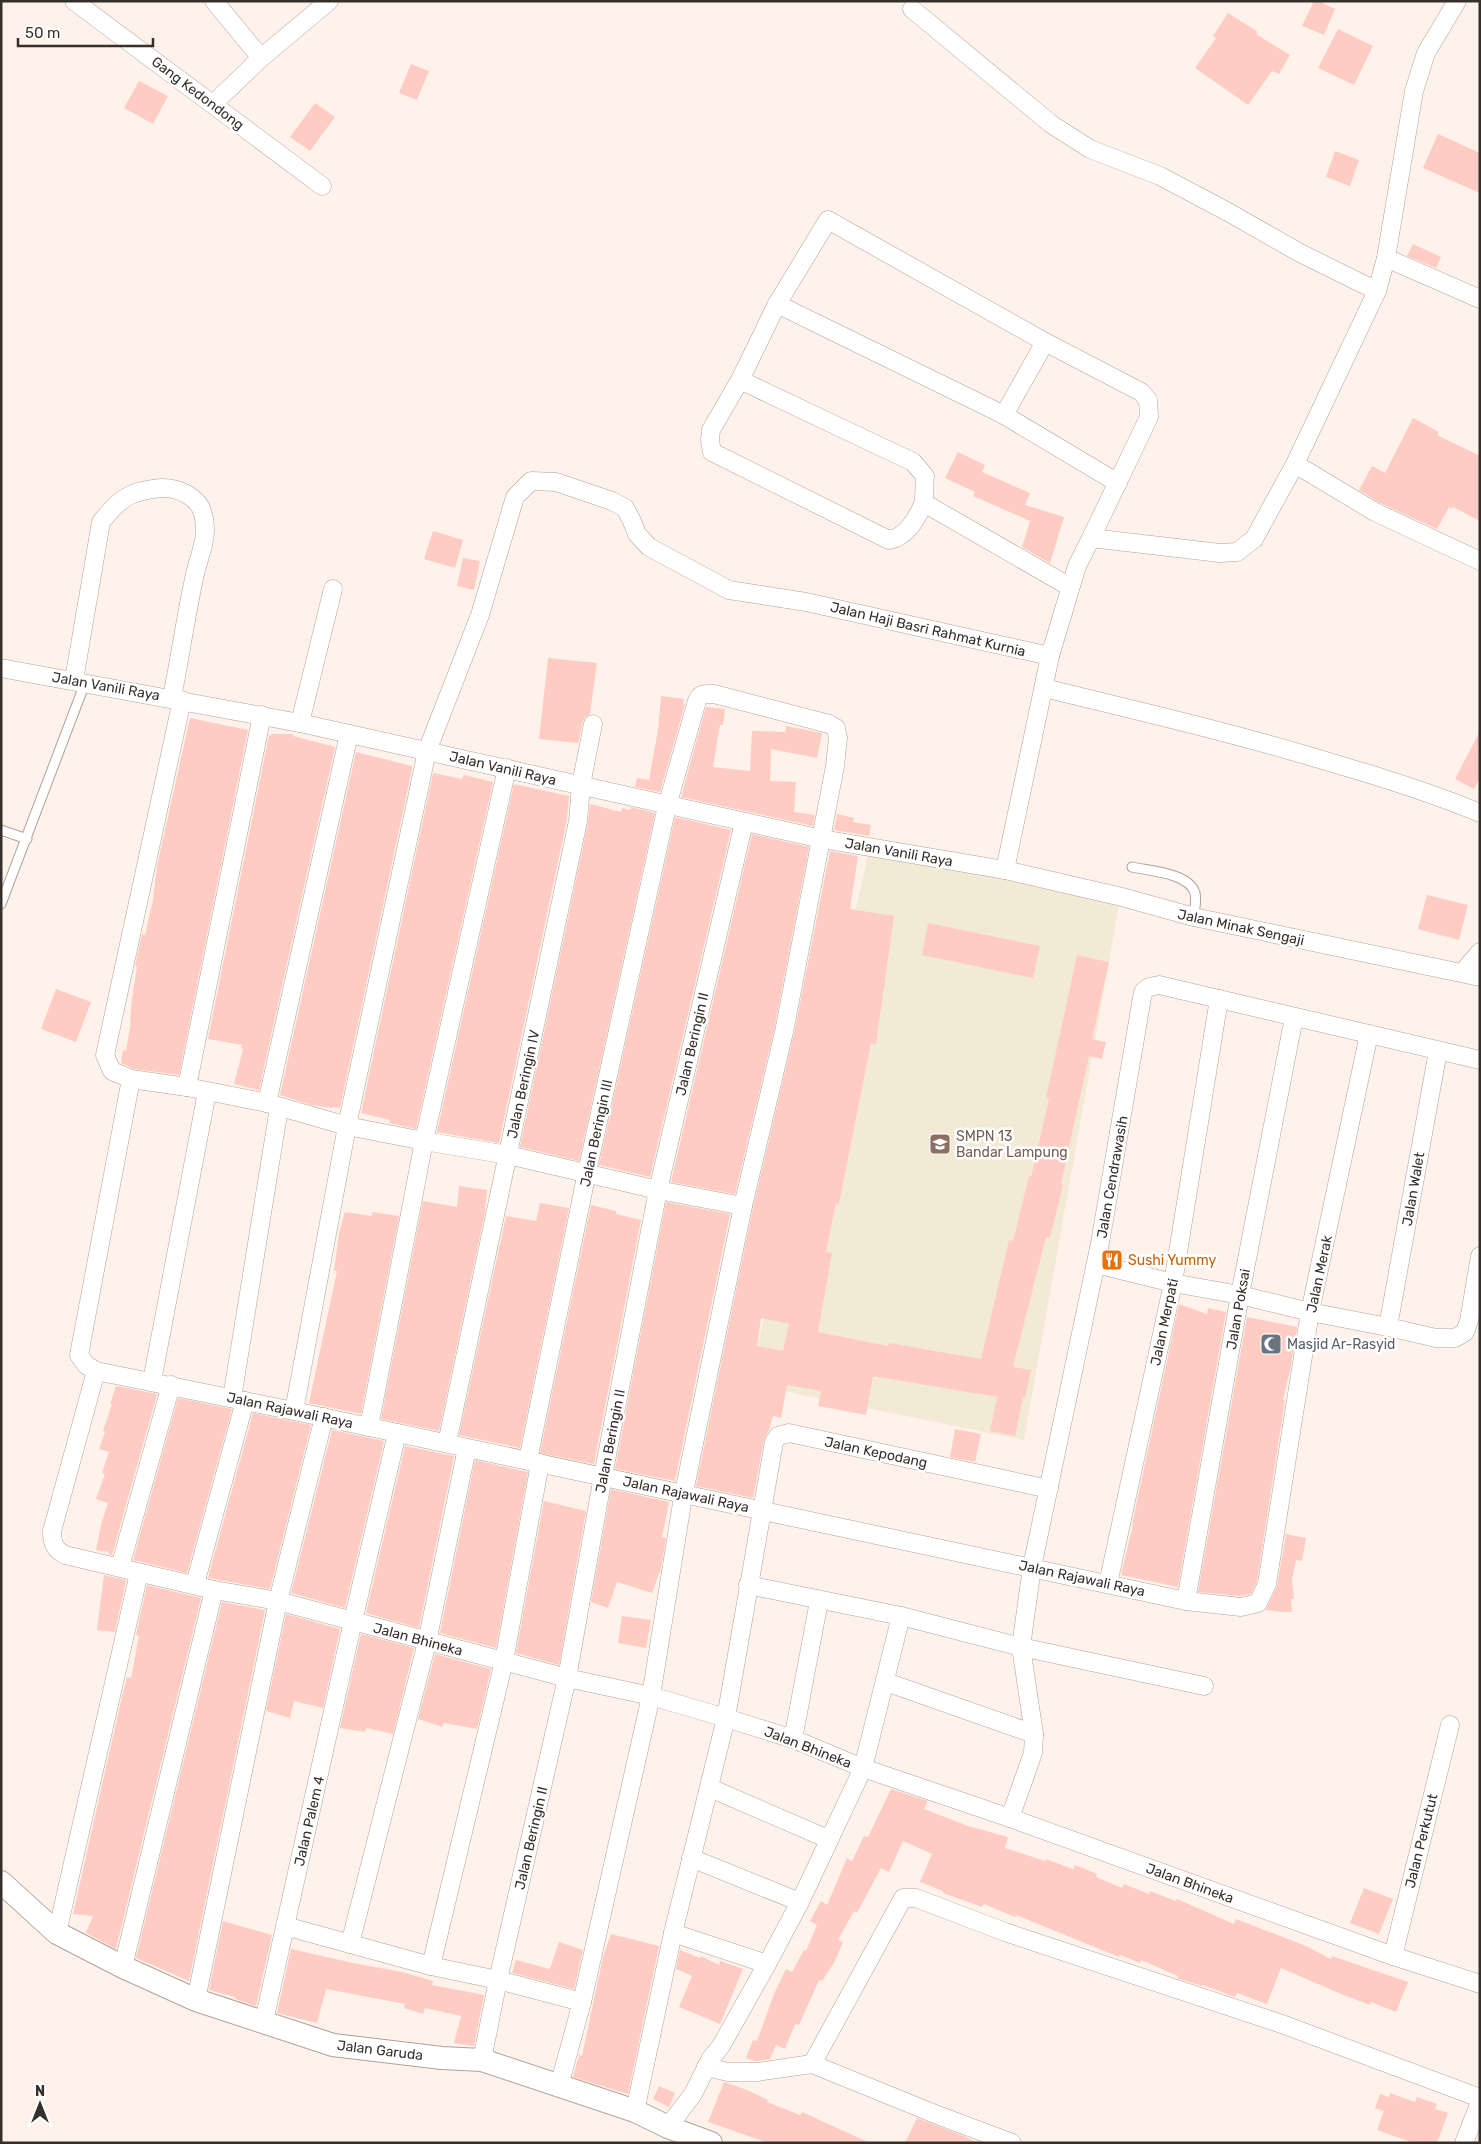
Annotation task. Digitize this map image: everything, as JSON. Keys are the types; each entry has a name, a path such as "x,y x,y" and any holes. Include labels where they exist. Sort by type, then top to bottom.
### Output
{"street":[{"name":"Gang Kedondong","path":"74,1 322,186"},
{"path":"214,1 260,58"},
{"path":"214,104 260,58 329,1"},
{"path":"1091,538 1220,553 1237,552 1254,539 1295,464 1377,291 1386,258 1414,91 1426,53 1456,1"},
{"path":"912,9 1051,124 1090,149 1160,176 1300,253 1377,291"},
{"path":"740,380 913,462 925,476 924,503 908,529 899,539 889,540 712,452 711,430 740,380 777,304 828,220 1045,342 1141,392 1148,400 1149,417 1077,566 1070,587 1050,656 1004,870"},
{"path":"1386,258 1480,299"},
{"path":"777,304 1004,415 1118,483"},
{"path":"1004,415 1045,342"},
{"path":"1295,464 1375,512 1480,561"},
{"name":"Jalan Haji Basri Rahmat Kurnia","path":"294,1411 347,1126 426,751 480,615 515,497 531,481 556,482 612,501 625,508 632,519 637,534 649,547 730,590 806,602 1050,656"},
{"path":"80,682 101,522 117,502 142,490 166,488 191,495 203,513 206,539 195,572 177,699 105,1055 112,1071 131,1079 186,1087 273,1105 347,1126 424,1141 508,1154 658,1190 743,1206"},
{"path":"924,503 1070,587"},
{"path":"300,722 333,588"},
{"name":"Jalan Vanili Raya","path":"1,668 300,722 822,839 1004,870"},
{"path":"1044,688 1202,726 1293,751 1413,787 1480,813"},
{"name":"Jalan Beringin III","path":"431,1966 504,1661 534,1462 588,1172 668,806 696,701 699,696 714,694 829,724 836,728 838,738 835,766 822,839"},
{"path":"186,1087 262,715"},
{"name":"Jalan Beringin IV","path":"447,1443 576,831 581,785 592,724"},
{"path":"195,1584 239,1399 273,1105 349,734"},
{"path":"369,1427 424,1141 507,768"},
{"name":"Jalan Beringin II","path":"482,2060 498,1980 567,1678 603,1476 658,1190 744,822"},
{"path":"559,2086 582,2002 651,1696 684,1494 743,1206 784,1032 822,839"},
{"name":"Jalan Minak Sengaji","path":"1004,870 1122,897 1194,918 1480,977"},
{"path":"1462,973 1480,952"},
{"name":"Jalan Cendrawasih","path":"1010,1818 1033,1752 1034,1734 1021,1647 1032,1567 1096,1264 1143,992 1149,986 1159,985 1480,1060"},
{"name":"Jalan Merpati","path":"1108,1584 1173,1282 1219,999"},
{"name":"Jalan Poksai","path":"1186,1601 1240,1295 1294,1017"},
{"name":"Jalan Merak","path":"1258,1603 1267,1584 1310,1312 1369,1034"},
{"name":"Jalan Walet","path":"1388,1327 1438,1051"},
{"path":"91,1368 79,1355 131,1079"},
{"path":"152,1381 207,1092"},
{"path":"1096,1264 1436,1338 1455,1338 1464,1332 1469,1321 1480,1256"},
{"name":"Jalan Rajawali Raya","path":"91,1368 1186,1601 1241,1607 1258,1603"},
{"name":"Jalan Bhineka","path":"91,1368 52,1531 52,1540 56,1550 65,1555 120,1566 214,1590 278,1601 567,1678 651,1696 726,1718 793,1739 863,1768 1010,1818 1393,1956 1480,1984"},
{"path":"120,1566 171,1385"},
{"path":"196,2000 278,1601 324,1417"},
{"name":"Jalan Palem 4","path":"264,2021 397,1433"},
{"name":"Jalan Kepodang","path":"635,2111 691,1858 726,1718 774,1442 778,1436 789,1433 1049,1489"},
{"path":"350,1944 427,1642 467,1448"},
{"path":"57,1933 139,1572"},
{"path":"748,1585 819,1601 901,1616 1021,1647 1204,1686"},
{"path":"123,1967 214,1590"},
{"path":"793,1739 819,1601"},
{"path":"668,2127 693,2094 706,2067 721,2046 767,1964 800,1902 863,1768 901,1616"},
{"path":"886,1682 1034,1734"},
{"name":"Jalan Perkutut","path":"1393,1956 1450,1725"},
{"path":"710,1788 828,1839"},
{"path":"691,1858 800,1902"},
{"name":"Jalan Garuda","path":"1,1882 57,1933 123,1967 196,2000 333,2045 406,2054 482,2060 635,2111 668,2127 711,2143"},
{"path":"812,2064 903,1898 909,1897 1006,1932 1279,2023 1480,2100 1464,2143"},
{"path":"285,1926 431,1966 498,1980 582,2002"},
{"path":"674,1933 767,1964"},
{"path":"706,2067 728,2072 757,2072 812,2064 1012,2143"}],"lane":[{"path":"1,904 27,839 80,682"},
{"path":"1,830 27,839"},
{"path":"1132,867 1184,879 1191,886 1195,895 1194,918"}],"shaded area":[{"name":"SMPN 13 Bandar Lampung","path":"869,850 1119,905 1024,1440 749,1384"}],"building":[{"path":"1314,1 1319,1 1335,9 1324,35 1302,26"},
{"path":"1228,13 1258,32 1256,34 1290,55 1279,74 1272,71 1248,105 1195,68 1216,38 1213,36"},
{"path":"1338,29 1373,46 1354,85 1318,68"},
{"path":"411,64 429,71 417,100 399,93"},
{"path":"139,81 168,96 153,124 124,108"},
{"path":"315,103 335,117 310,151 290,137"},
{"path":"1438,134 1480,153 1480,193 1423,168"},
{"path":"1335,151 1359,160 1350,186 1326,177"},
{"path":"1413,244 1441,257 1436,268 1407,256"},
{"path":"1413,418 1439,432 1437,435 1480,456 1480,521 1453,507 1452,509 1449,507 1437,529 1380,503 1359,490 1372,466 1385,473"},
{"path":"958,452 985,465 982,472 1030,493 1025,505 1064,517 1050,563 1022,547 1030,521 973,496 975,492 945,478"},
{"path":"433,531 463,540 455,568 424,559"},
{"path":"463,558 480,561 474,590 457,586"},
{"path":"548,658 597,663 590,714 583,721 578,743 539,739"},
{"path":"661,696 684,699 683,704 685,704 660,792 635,787 637,778 649,780 658,730"},
{"path":"706,707 725,709 723,725 720,725 713,767 750,771 752,731 785,732 786,726 822,733 817,758 771,749 770,781 796,782 794,812 815,815 813,826 681,797"},
{"path":"190,718 248,730 179,1075 134,1069 121,1063 123,1050 126,1051 131,1022 132,999 137,967 135,966 142,934 145,935 153,900 157,866"},
{"path":"1480,731 1480,778 1474,789 1455,779"},
{"path":"271,734 293,734 293,736 335,747 259,1090 234,1084 243,1049 241,1048 242,1045 208,1039 269,735 271,736"},
{"path":"356,752 412,766 412,769 340,1108 332,1108 311,1105 280,1095"},
{"path":"433,773 462,779 464,775 493,782 416,1129 389,1123 390,1120 361,1113"},
{"path":"514,784 569,796 567,819 499,1143 437,1132"},
{"path":"590,804 621,812 622,808 630,810 631,807 655,813 579,1161 520,1147 588,823"},
{"path":"837,814 854,818 853,822 871,825 869,836 834,830"},
{"path":"675,817 731,830 650,1177 599,1165"},
{"path":"752,834 809,847 774,1030 735,1194 671,1182"},
{"path":"830,851 858,856 850,909 894,916 876,1044 871,1043 839,1204 836,1203 826,1252 832,1253 818,1332 888,1346 889,1343 981,1359 1009,1240 1013,1241 1029,1176 1031,1177 1049,1099 1046,1098 1077,955 1109,962 1092,1039 1106,1042 1102,1059 1089,1056 1061,1184 1063,1185 1050,1238 1046,1237 1013,1367 1031,1370 1015,1436 990,1431 997,1397 873,1376 866,1415 818,1406 821,1391 787,1385 781,1418 773,1416 764,1440 753,1498 696,1486 753,1208 794,1034","holes":["761,1318 789,1324 783,1351 757,1346"]},
{"path":"1427,895 1468,905 1459,940 1418,929"},
{"path":"928,923 1040,946 1033,978 922,955"},
{"path":"56,989 91,1002 76,1042 41,1029"},
{"path":"459,1186 487,1190 485,1212 439,1431 381,1419 423,1201 457,1207"},
{"path":"666,1202 730,1214 675,1481 615,1469"},
{"path":"540,1203 569,1208 520,1448 459,1435 506,1216 536,1221"},
{"path":"591,1205 641,1220 594,1464 540,1453"},
{"path":"345,1212 372,1216 372,1212 399,1216 361,1414 309,1403 337,1271 334,1271 339,1233"},
{"path":"1179,1304 1207,1314 1208,1308 1226,1312 1178,1587 1121,1575"},
{"path":"1247,1317 1297,1327 1283,1400 1285,1400 1257,1581 1251,1594 1240,1596 1198,1592"},
{"path":"116,1386 157,1394 112,1555 108,1554 109,1552 96,1550 108,1503 96,1499 105,1474 102,1473 109,1452 99,1449"},
{"path":"178,1398 232,1409 187,1573 133,1560"},
{"path":"253,1413 311,1425 270,1589 208,1578"},
{"path":"955,1429 981,1434 975,1462 950,1457"},
{"path":"332,1430 384,1441 345,1608 291,1593"},
{"path":"405,1446 454,1456 419,1628 366,1613"},
{"path":"475,1460 528,1472 496,1648 440,1633"},
{"path":"611,1489 669,1502 662,1537 666,1538 661,1568 652,1593 617,1582 608,1608 591,1602"},
{"path":"544,1501 586,1511 559,1665 516,1653"},
{"path":"1286,1534 1306,1538 1302,1561 1296,1560 1292,1580 1294,1599 1291,1599 1292,1612 1266,1610 1277,1586"},
{"path":"104,1575 126,1580 115,1632 97,1630"},
{"path":"147,1585 201,1598 116,1949 86,1933 93,1916 73,1914 121,1701 127,1677 131,1678 139,1636 136,1635"},
{"path":"222,1602 265,1610 189,1981 136,1958"},
{"path":"286,1614 340,1629 323,1708 294,1701 290,1718 266,1711"},
{"path":"622,1616 651,1620 646,1648 618,1643"},
{"path":"361,1634 414,1648 393,1734 366,1728 365,1732 340,1728"},
{"path":"435,1654 491,1669 477,1729 444,1723 442,1727 418,1719"},
{"path":"891,1789 928,1801 924,1809 968,1826 1008,1837 1005,1848 1045,1861 1046,1859 1073,1869 1075,1865 1097,1874 1096,1877 1122,1888 1124,1884 1149,1894 1150,1891 1176,1901 1177,1899 1234,1924 1236,1919 1306,1946 1331,1959 1332,1956 1408,1982 1396,2012 1371,2002 1370,2005 1341,1994 1281,1968 1267,2004 1237,1993 1235,1997 1177,1978 1178,1976 1141,1960 1140,1963 1120,1955 1119,1957 1016,1915 1015,1917 984,1904 982,1907 943,1893 943,1891 920,1882 932,1854 903,1841 889,1872 881,1868 857,1913 854,1911 838,1940 843,1942 835,1961 822,1981 819,1980 799,2025 795,2024 785,2049 776,2045 770,2059 756,2061 746,2058 753,2040 757,2041 774,1994 786,1969 792,1972 804,1950 806,1951 817,1925 810,1921 821,1901 827,1905 847,1858 852,1861 864,1836 868,1837"},
{"path":"1364,1888 1393,1899 1379,1934 1350,1923"},
{"path":"223,1921 272,1935 256,2006 235,1999 235,1997 209,1990"},
{"path":"611,1934 659,1946 628,2094 573,2077 579,2055 582,2056 603,1957"},
{"path":"559,1942 583,1950 574,1989 512,1973 516,1960 550,1969"},
{"path":"291,1949 402,1972 433,1981 432,1985 484,1995 474,2046 454,2043 461,2016 425,2008 423,2014 404,2008 405,2004 326,1989 317,2023 277,2013"},
{"path":"680,1950 700,1958 701,1956 719,1965 720,1961 743,1969 720,2024 679,2007 692,1976 676,1969"},
{"path":"724,2082 747,2090 768,2100 767,2102 800,2115 802,2112 870,2143 768,2143 708,2122"},
{"path":"659,2086 675,2093 669,2107 653,2099"},
{"path":"1390,2093 1415,2102 1417,2097 1437,2104 1435,2109 1448,2113 1437,2143 1414,2143 1377,2130 1384,2111 1375,2108 1380,2094 1389,2097"},
{"path":"917,2118 966,2137 977,2143 905,2143"}],"place":[{"name":"SMPN 13 Bandar Lampung","path":"940,1144"},
{"name":"Sushi Yummy","path":"1112,1260"},
{"name":"Masjid Ar-Rasyid","path":"1271,1344"}]}
